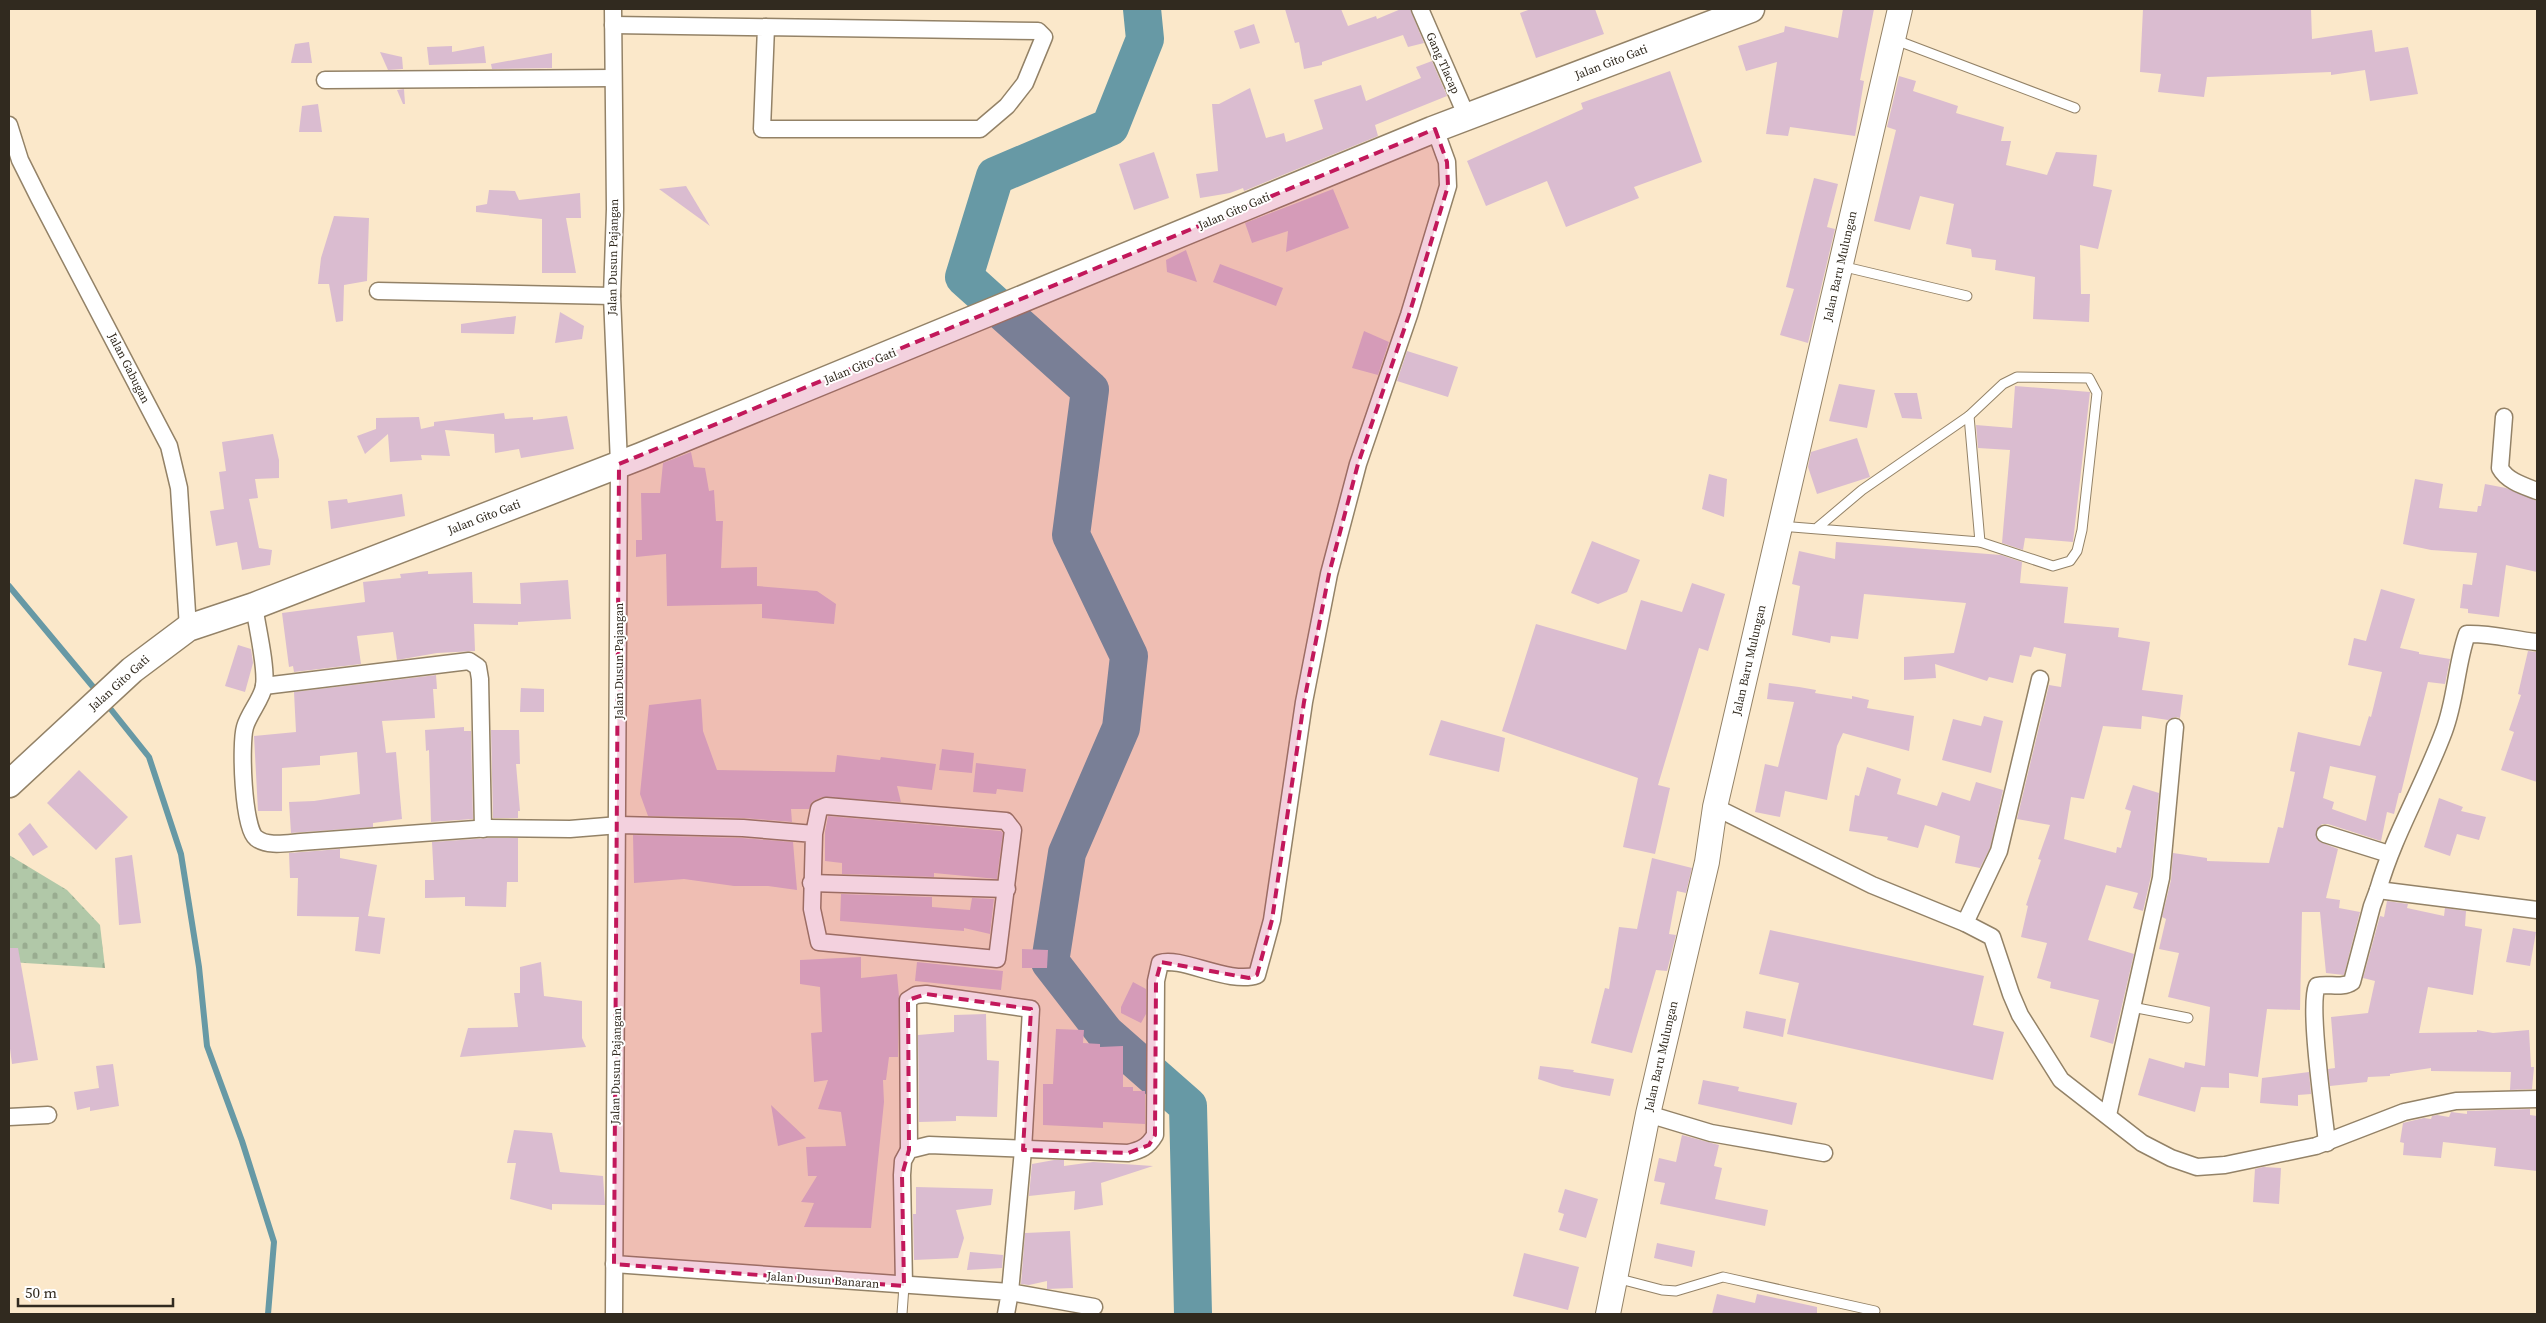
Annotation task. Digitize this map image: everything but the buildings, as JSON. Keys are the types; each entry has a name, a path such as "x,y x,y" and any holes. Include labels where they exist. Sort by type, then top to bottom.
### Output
{"main road":[{"name":"Jalan Gito Gati","path":"9,784 132,670 188,628 254,606 619,464 1435,128 1750,9"},
{"name":"Jalan Baru Mulungan","path":"1608,1314 1648,1114 1707,862 1715,807 1900,9"}],"street":[{"name":"Gang Tlacap","path":"1420,9 1466,117"},
{"path":"613,17 766,27 1038,31 1044,37 1025,83 1007,106 980,129 762,129 766,27"},
{"name":"Jalan Dusun Pajangan","path":"613,17 615,209 612,296 619,464 619,825 614,1314"},
{"path":"325,80 613,78"},
{"name":"Jalan Gabugan","path":"9,125 20,160 35,191 169,446 179,488 188,628"},
{"path":"909,1150 929,1146 1128,1153 1140,1150 1149,1144 1155,1135 1156,981 1160,963 1170,962 1201,971 1249,978 1257,975 1272,920 1304,702 1329,574 1358,464 1409,315 1448,186 1447,162 1435,128"},
{"path":"378,291 612,296"},
{"path":"2504,417 2500,468 2503,473 2518,484 2537,491"},
{"path":"254,606 264,686 245,726 242,744 245,790 251,831 255,837 271,844 483,829 570,829 619,825 742,828 814,834"},
{"path":"2327,1143 2314,1013 2315,990 2317,986 2321,985 2345,986 2352,982 2372,906 2389,854 2445,729 2467,634 2483,634 2505,639 2537,642"},
{"path":"264,686 469,661 478,667 481,696 483,829"},
{"path":"1966,923 1999,851 2040,679"},
{"path":"2108,1115 2161,878 2175,727"},
{"path":"826,806 1006,821 1013,830 997,959 822,944 816,936 811,883 814,834 819,809 826,806"},
{"path":"1715,807 1872,886 1966,923 1992,937 2011,994 2020,1014 2062,1080 2142,1143 2171,1158 2197,1167 2225,1165 2327,1143 2404,1112 2456,1101 2537,1099"},
{"path":"2325,834 2389,854"},
{"path":"811,883 1007,889"},
{"path":"2378,890 2537,910"},
{"path":"904,1286 902,1175 903,1161 909,1150 906,1012 908,1000 916,995 926,994 1031,1009 1023,1150 1010,1292 1006,1314"},
{"path":"9,1117 48,1114"},
{"path":"1648,1114 1711,1133 1824,1153"},
{"name":"Jalan Dusun Banaran","path":"614,1264 1010,1292 1094,1306"}],"lane":[{"path":"1893,39 2075,108"},
{"path":"1840,266 1967,296"},
{"path":"1779,526 1980,542 2053,566 2070,561 2077,551 2082,530 2097,393 2089,378 2016,377 2004,384 1969,416 1862,490 1816,528"},
{"path":"1969,416 1980,542"},
{"path":"2132,1007 2188,1018"},
{"path":"1616,1278 1662,1290 1676,1291 1724,1277 1875,1311"},
{"path":"902,1314 904,1286"}],"highlighted area":[{"path":"1435,129 1447,162 1448,186 1409,315 1358,464 1329,574 1304,702 1272,920 1257,975 1249,978 1161,962 1156,981 1155,1135 1149,1145 1128,1153 1023,1150 1031,1009 926,994 908,1000 909,1150 902,1175 904,1286 614,1264 619,464"}],"green space":[{"path":"9,855 67,890 100,925 105,968 9,962"}],"waterway":[{"path":"1142,9 1145,39 1110,127 995,176 964,277 1090,390 1071,535 1129,656 1121,728 1067,853 1050,962 1105,1033 1188,1106 1193,1314"},
{"path":"9,586 99,694"},
{"path":"105,702 149,757 181,854 199,967 207,1046 242,1141 274,1242 268,1314"}]}
